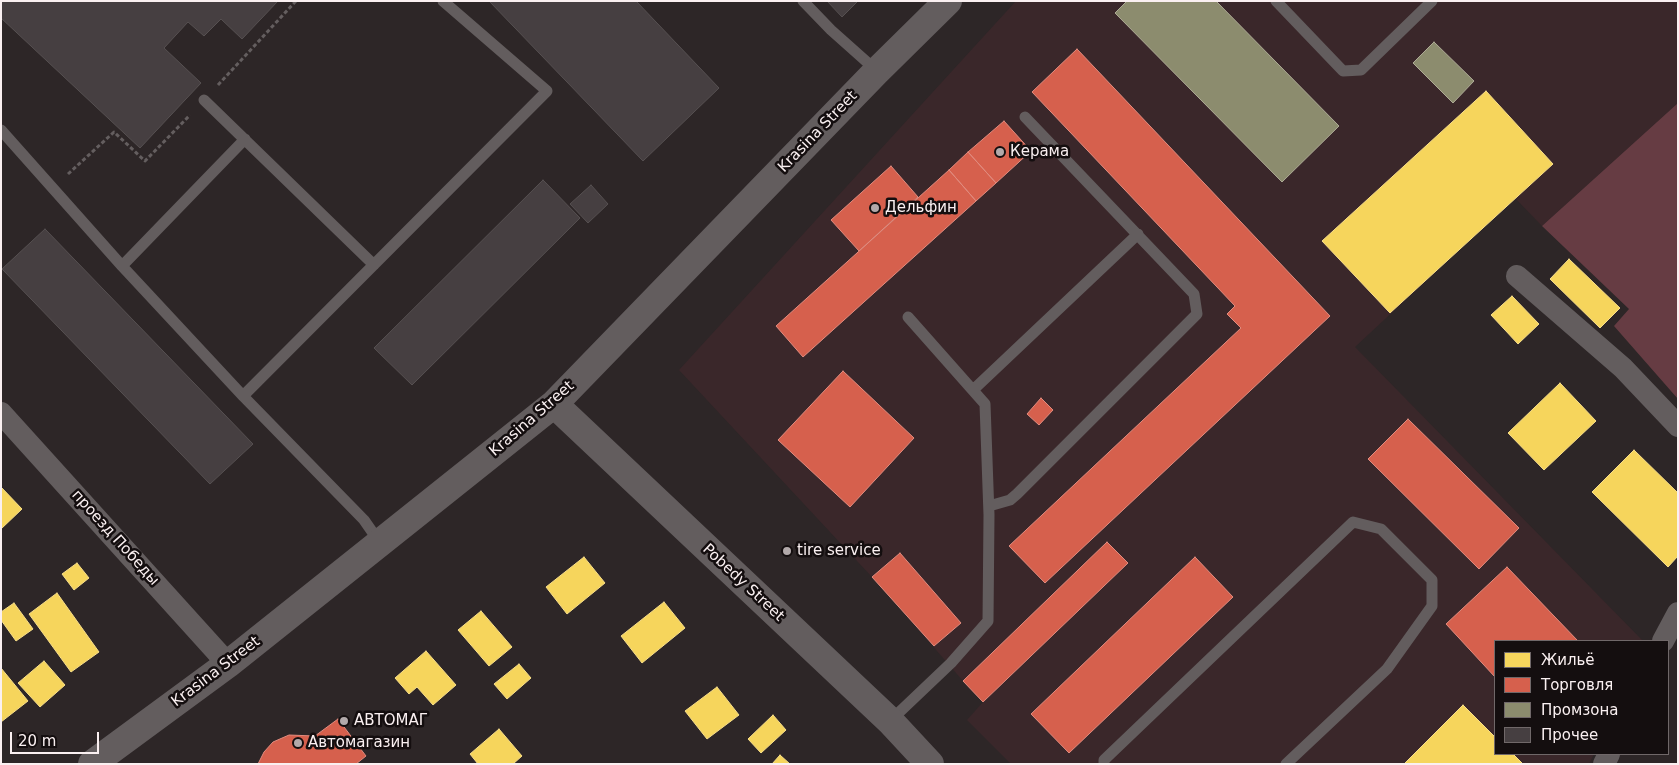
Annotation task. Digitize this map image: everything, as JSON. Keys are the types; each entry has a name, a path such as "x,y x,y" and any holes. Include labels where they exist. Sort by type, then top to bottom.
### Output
{"street":[{"name":"Krasina Street","path":"92,764 228,664 554,404 877,71 948,1"},
{"path":"1517,276 1623,368 1678,426"},
{"name":"Pobedy Street","path":"554,404 890,721 930,764"},
{"name":"проезд Победы","path":"1,413 228,664"},
{"path":"1664,640 1678,613"}],"lane":[{"path":"243,396 547,91 443,1"},
{"path":"803,1 877,71"},
{"path":"1276,1 1343,71 1361,70 1432,1"},
{"path":"204,100 374,265"},
{"path":"989,506 1010,500 1017,494 1197,314 1194,294 1025,117"},
{"path":"1,130 122,266 243,396 364,520 380,542"},
{"path":"122,266 245,139"},
{"path":"973,390 1138,234"},
{"path":"890,721 951,663 988,621 989,506 985,404 908,317"},
{"path":"1104,764 1104,760 1353,522 1381,529 1432,580 1432,606 1387,669 1286,764"}],"path":[{"path":"53,188 114,132 145,161 296,1"}],"shaded area":[{"path":"1016,1 1678,1 1678,103 1542,226 1515,198 1355,347 1642,640 1494,640 1494,755 1594,755 1589,764 1011,764 967,720 983,702 885,591 679,370"},
{"path":"1678,103 1678,399 1614,326 1629,309 1542,226"}],"building: Жильё":[{"path":"1486,91 1553,164 1390,313 1322,241"},
{"path":"1569,259 1620,308 1600,328 1550,279"},
{"path":"1512,296 1539,324 1518,344 1491,315"},
{"path":"1560,383 1596,421 1544,470 1508,433"},
{"path":"1634,450 1678,493 1678,556 1668,567 1592,492"},
{"path":"1,487 22,509 1,529"},
{"path":"584,557 605,583 567,614 546,587"},
{"path":"77,563 89,578 74,590 62,574"},
{"path":"57,593 99,652 71,672 29,614"},
{"path":"664,602 685,628 642,663 621,636"},
{"path":"14,603 33,629 16,641 1,620 1,612"},
{"path":"481,611 512,647 489,666 458,630"},
{"path":"426,651 456,685 433,705 417,687 409,694 395,678"},
{"path":"44,661 65,685 40,707 18,683"},
{"path":"519,664 531,678 507,699 494,684"},
{"path":"1,668 28,701 1,722"},
{"path":"717,687 739,715 707,739 685,711"},
{"path":"1463,705 1494,736 1494,755 1514,755 1523,764 1404,764"},
{"path":"773,715 786,730 761,753 748,739"},
{"path":"499,729 522,756 513,764 478,764 470,754"},
{"path":"780,755 790,764 772,764"}],"building: Торговля":[{"path":"1077,49 1330,316 1045,583 1009,546 1241,328 1227,314 1235,306 1032,92"},
{"name":"Керама","path":"1004,121 1031,151 996,183 968,152"},
{"path":"968,152 996,183 976,201 949,170"},
{"name":"Дельфин","path":"891,166 918,197 859,251 831,220"},
{"path":"949,170 976,201 803,357 776,326"},
{"path":"843,371 914,438 850,507 778,440"},
{"path":"1041,398 1053,410 1039,425 1027,414"},
{"path":"1408,419 1519,528 1479,569 1368,459"},
{"path":"1107,542 1128,563 983,702 963,681"},
{"path":"900,553 961,623 934,646 872,577"},
{"path":"1195,557 1233,597 1069,753 1031,714"},
{"path":"1507,567 1577,640 1494,640 1494,676 1446,624"},
{"path":"338,719 366,756 356,764 258,764 264,752 273,742 289,735 315,736"}],"building: Промзона":[{"path":"1127,1 1216,1 1339,126 1282,182 1115,13"},
{"path":"1434,42 1474,81 1453,103 1413,63"}],"building: Прочее":[{"path":"1,1 278,1 242,39 221,19 204,36 188,22 164,48 201,83 140,148 1,18"},
{"path":"489,1 636,1 719,88 643,161"},
{"path":"827,1 858,1 842,17"},
{"path":"543,180 580,218 412,385 374,348"},
{"path":"591,185 608,204 588,223 570,204"},
{"path":"45,229 253,444 210,484 2,269"}],"place":[{"name":"Керама","path":"1000,152"},
{"name":"Дельфин","path":"875,208"},
{"name":"tire service","path":"787,551"},
{"name":"АВТОМАГ","path":"344,721"},
{"name":"Автомагазин","path":"298,743"}]}
